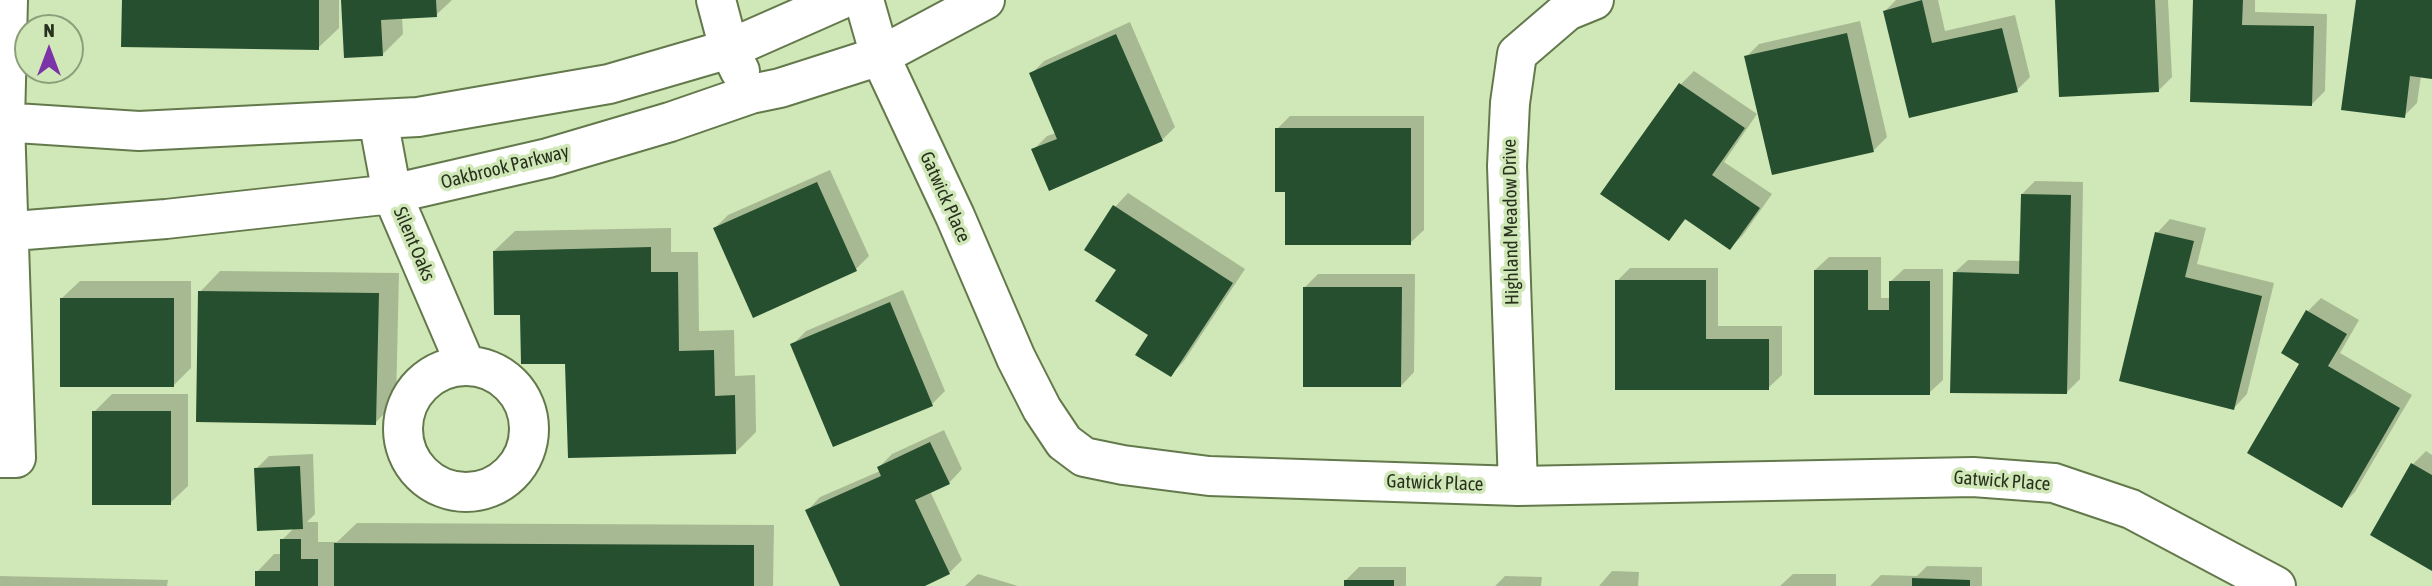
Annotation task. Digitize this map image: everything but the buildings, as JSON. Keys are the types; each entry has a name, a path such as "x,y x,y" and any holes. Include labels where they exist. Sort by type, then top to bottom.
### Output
{"street":[{"path":"0,458 16,458 4,232 2,122 8,0"},
{"path":"716,0 729,48 751,94"},
{"path":"2,122 139,131 418,117 609,84 729,48 778,13 840,0"},
{"name":"Gatwick Place","path":"864,0 880,56 955,216 1021,368 1042,409 1064,442 1084,457 1209,476 1518,486 1973,477 2054,484 2131,509 2276,586"},
{"name":"Oakbrook Parkway","path":"4,232 166,219 392,194 548,158 880,56 985,0"},
{"name":"Highland Meadow Drive","path":"1518,486 1507,166 1510,103 1517,54 1567,11 1594,0"},
{"path":"778,13 809,78"},
{"name":"Silent Oaks","path":"378,118 392,194 466,366"}]}
